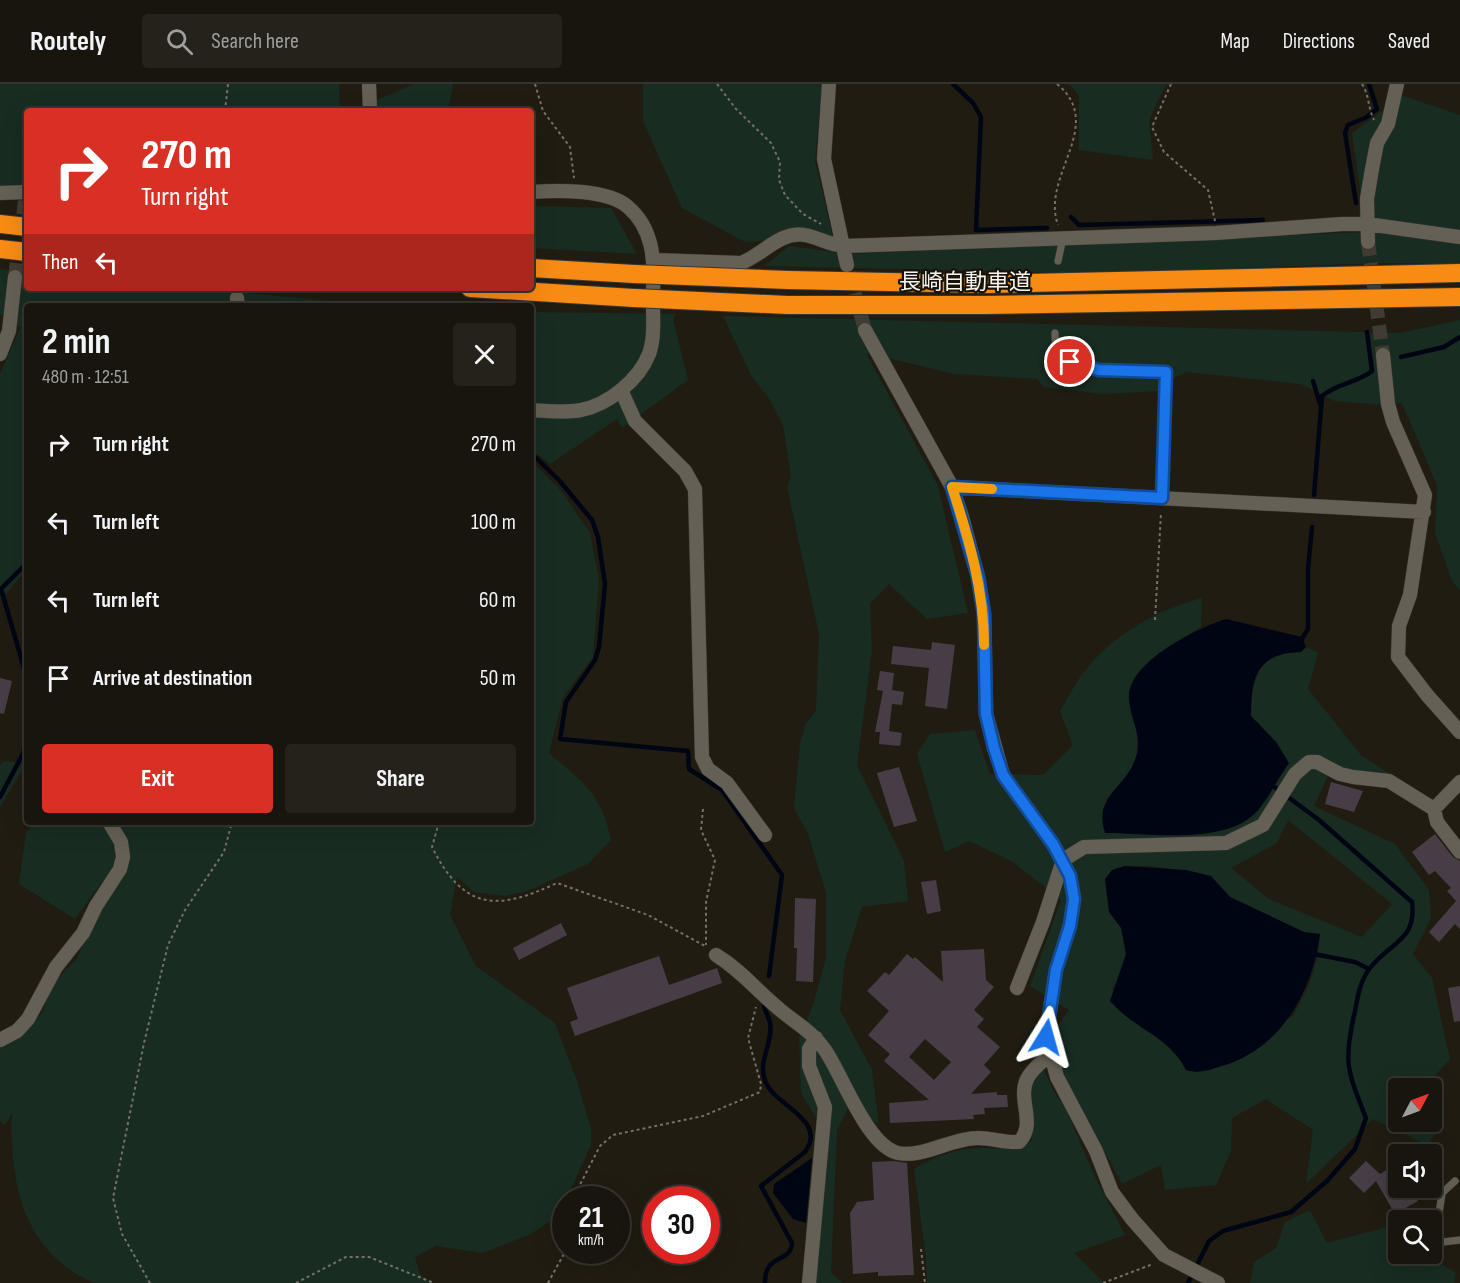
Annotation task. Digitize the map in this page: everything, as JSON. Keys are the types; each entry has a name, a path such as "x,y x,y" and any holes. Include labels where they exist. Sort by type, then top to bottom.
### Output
{"highway":[{"path":"0,224 24,227"},
{"path":"0,249 24,252"},
{"name":"長崎自動車道","path":"534,268 788,280 988,284 1460,273"},
{"name":"長崎自動車道","path":"519,291 787,305 985,305 1460,297"}],"street":[{"path":"369,84 370,108"},
{"path":"829,84 824,159 838,226 845,246 847,265"},
{"path":"1368,242 1367,199 1377,143 1388,124 1398,84"},
{"path":"0,192 24,195"},
{"path":"534,192 610,196 628,207 645,229 655,260 649,354 633,377 621,390 597,406 580,411 534,410"},
{"path":"655,260 741,263 751,259 778,239 804,235 830,246 845,246 1367,224 1460,237"},
{"path":"0,354 9,331 15,277"},
{"path":"865,330 952,487 980,586 984,614 986,714 1003,775 1063,860 1070,876 1074,899 1070,926 1056,970 1046,1037 1057,1077 1096,1150 1112,1192 1164,1255 1212,1280"},
{"path":"1383,355 1388,404 1425,495 1410,595 1399,626 1398,657 1427,695 1460,732"},
{"path":"621,390 635,421 685,471 695,489 702,757 708,769 728,783 765,835"},
{"path":"952,487 1424,512"},
{"path":"1017,988 1043,922 1063,860 1084,846 1226,843 1256,831 1303,765 1317,762 1340,774 1389,781 1434,809 1437,822 1460,852"},
{"path":"1434,809 1460,782"},
{"path":"0,1040 17,1031 28,1019 56,967 83,933 96,906 120,868 123,857 121,842 111,825"},
{"path":"711,951 739,969 760,993 788,1017 804,1026 816,1038 826,1051 873,1135 884,1147 896,1153 913,1154 944,1144 978,1138 1019,1142 1028,1128 1024,1095 1026,1080 1050,1054"},
{"path":"809,1283 825,1107 809,1066 809,1049 816,1038"}],"lane":[{"path":"1058,261 1063,238"},
{"path":"1055,333 1057,350 1070,362 1099,370 1166,372 1162,498"},
{"path":"1455,1181 1442,1193 1436,1234 1443,1242 1460,1240"}],"path":[{"path":"225,108 228,84"},
{"path":"535,84 543,111 570,147 575,193"},
{"path":"717,84 736,109 771,142 780,162 779,180 785,195 803,214 822,224"},
{"path":"1057,84 1070,95 1078,117 1052,210 1063,238"},
{"path":"1171,84 1152,127 1164,152 1208,190 1215,213"},
{"path":"1362,84 1368,109 1376,124"},
{"path":"1155,620 1162,498"},
{"path":"702,809 701,830 715,860 706,902 711,951"},
{"path":"150,1283 122,1234 113,1198 115,1186 144,1043 168,945 185,910 224,852 231,825"},
{"path":"438,825 432,847 444,870 466,894 490,901 524,898 557,883 648,915 711,951"},
{"path":"579,1186 600,1146 613,1135 704,1116 760,1092 748,1038 760,993"},
{"path":"921,1250 925,1283"},
{"path":"1103,1283 1158,1262 1164,1255"},
{"path":"296,1283 346,1257 369,1257 434,1283"},
{"path":"548,1283 558,1264"}],"green space":[{"path":"0,84 339,84 340,108 24,108 24,200 0,196"},
{"path":"414,84 453,84 449,108 377,108 377,100"},
{"path":"643,84 822,84 815,161 833,237 745,242 682,208 643,121"},
{"path":"1069,84 1166,84 1149,120 1153,160 1079,150 1079,95"},
{"path":"1403,96 1460,115 1460,264 1387,263 1085,273 764,266 789,246 849,254 1366,232 1352,133"},
{"path":"534,206 611,208 637,254 534,248"},
{"path":"0,269 24,272 24,291 226,291 352,303 24,303 24,573 6,594 0,592 0,374 20,328 0,314"},
{"path":"534,312 676,314 673,319 688,380 622,428 617,419 550,464 534,451"},
{"path":"723,316 1400,333 1460,320 1460,590 1452,581 1435,533 1437,485 1402,403 1381,405 1335,401 1301,384 1186,372 1174,378 1160,391 1103,394 1044,387 1037,379 954,374 866,353 938,486 968,613 927,619 889,584 870,604 872,650 857,765 904,861 908,901 862,907 845,960 840,1010 872,1070 879,1125 851,1103 837,1130 831,1273 843,1283 810,1283 818,1121 801,1093 799,1037 813,1005 826,958 826,893 808,834 794,808 800,743 806,723 816,711 819,634 787,487 791,477 783,425 770,400 751,375"},
{"path":"534,463 562,492 590,533 599,579 593,657 563,697 549,753 589,790 602,811 611,840 588,864 527,891 505,896 474,892 457,877 450,915 475,965 555,1023 577,1081 591,1129 591,1145 572,1186 552,1186 552,1220 531,1234 483,1253 436,1246 415,1257 420,1274 431,1283 94,1283 70,1270 51,1254 37,1234 18,1190 14,1165 12,1113 5,1125 0,1121 0,1045 16,1040 42,1013 53,983 76,960 96,916 119,878 116,825 534,825"},
{"path":"1202,598 1201,627 1148,662 1131,712 1138,732 1137,754 1130,772 1106,800 1258,811 1289,763 1276,742 1251,716 1256,679 1266,662 1286,653 1301,652 1306,647 1318,653 1308,689 1361,755 1393,776 1376,787 1328,776 1314,806 1395,844 1429,890 1431,918 1413,954 1432,978 1450,1059 1433,1078 1388,1078 1388,1126 1373,1119 1306,1184 1313,1130 1266,1099 1232,1118 1231,1151 1216,1185 1165,1190 1161,1165 1122,1184 1062,1071 1053,1032 1069,1010 1030,986 1061,900 1013,862 969,841 945,852 917,754 930,734 975,730 990,774 1043,775 1073,745 1060,711 1085,671 1113,642 1129,630 1165,611","holes":["1288,820 1392,904 1362,937 1269,899 1231,868 1277,843","1125,866 1152,866 1211,876 1230,897 1304,932 1320,934 1317,960 1308,987 1293,1016 1186,1069 1179,1055 1164,1040 1141,1028 1112,989 1121,975 1126,954 1112,870"]},
{"path":"3,761 24,763 24,768 0,807 0,766"},
{"path":"33,825 105,825 117,846 114,866 75,919 19,884 26,832"},
{"path":"1044,1070 1054,1092 1065,1107 1095,1177 1125,1235 1074,1253 1104,1283 927,1283 926,1258 914,1169 928,1161 965,1149 1020,1150 1032,1140 1032,1083"},
{"path":"1400,1132 1437,1132 1428,1144"},
{"path":"1310,1210 1327,1243 1388,1227 1388,1264 1441,1264 1456,1273 1454,1283 1250,1283 1254,1262 1276,1248 1285,1222"}],"shaded area":[{"path":"1226,619 1302,637 1306,647 1301,652 1286,653 1266,662 1255,679 1251,702 1251,716 1276,742 1289,763 1258,810 1245,821 1228,829 1186,835 1105,833 1102,820 1103,810 1112,793 1131,768 1138,749 1129,699 1131,686 1139,673 1165,649 1198,630"},
{"path":"1125,866 1186,870 1211,876 1230,897 1304,932 1320,934 1310,976 1301,996 1277,1032 1261,1046 1243,1058 1222,1066 1200,1072 1186,1070 1179,1058 1161,1040 1130,1019 1110,1001 1126,954 1121,928 1109,912 1105,879 1112,870"},
{"path":"812,1158 806,1223 793,1219 773,1193 774,1184"}],"building":[{"path":"932,642 955,645 947,709 925,706 929,668 891,664 893,646 931,650"},
{"path":"880,671 894,673 892,690 904,692 902,705 892,704 889,731 902,733 900,746 879,744 880,732 875,732 883,691 877,690"},
{"path":"0,678 12,681 4,714 0,713"},
{"path":"899,767 917,821 894,827 877,773"},
{"path":"1331,782 1363,791 1354,812 1325,804"},
{"path":"1435,834 1453,857 1460,861 1460,929 1455,924 1439,942 1429,932 1456,901 1447,891 1451,888 1435,871 1429,875 1412,852"},
{"path":"936,880 941,911 927,914 921,882"},
{"path":"795,898 816,899 813,982 796,981"},
{"path":"561,923 567,935 519,960 513,948"},
{"path":"984,949 986,980 994,987 974,1010 984,1019 977,1027 1000,1047 984,1065 991,1072 971,1094 997,1092 997,1095 1007,1095 1008,1107 984,1108 985,1114 973,1115 974,1119 890,1123 889,1103 929,1100 884,1061 890,1054 868,1035 889,1011 867,991 885,972 889,975 907,954 913,959 915,957 943,982 941,951","holes":["925,1039 951,1062 934,1080 909,1057"]},
{"path":"659,956 669,985 717,968 722,983 575,1036 570,1022 578,1019 567,988"},
{"path":"1460,986 1460,1021 1454,1022 1448,988"},
{"path":"1366,1161 1380,1174 1388,1169 1388,1198 1417,1198 1418,1201 1402,1210 1393,1210 1376,1181 1364,1193 1349,1178"},
{"path":"872,1162 907,1163 914,1275 878,1276 878,1272 853,1274 850,1213 857,1202 874,1200"}],"waterway":[{"path":"953,84 973,103 981,117 976,230 1047,228"},
{"path":"1356,203 1345,133 1348,125 1367,117 1377,109 1369,84"},
{"path":"1071,217 1079,225 1263,220"},
{"path":"1314,495 1322,396 1372,371 1367,332"},
{"path":"1401,357 1444,347 1460,337"},
{"path":"1313,381 1320,404"},
{"path":"534,456 559,480 592,520 598,537 605,584 599,647 595,660 566,702 560,739 688,751 689,769 722,790 782,875 769,976"},
{"path":"1300,642 1308,629 1308,569 1312,527"},
{"path":"24,566 1,589 24,668"},
{"path":"0,797 24,749"},
{"path":"1188,1283 1209,1241 1223,1231 1291,1212 1327,1181 1355,1149 1366,1118 1351,1076 1348,1055 1358,994 1370,968 1406,933 1412,915 1412,902 1319,820 1269,783"},
{"path":"1314,954 1355,962 1369,969"},
{"path":"764,1005 771,1030 763,1075 771,1091 798,1114 810,1131 810,1141 805,1152 761,1186 792,1243 791,1250 769,1267 765,1283"}],"tunnel":[{"path":"15,277 24,209"},
{"path":"1368,242 1383,355"},
{"path":"849,273 865,330"}],"slow traffic":[{"path":"984,645 984,614 978,577 952,487 992,489"}],"route":[{"path":"1046,1037 1056,970 1070,926 1074,899 1070,876 1063,860 1003,775 994,748 986,714 984,614 978,577 952,487 1162,498 1166,372 1099,370 1070,362"}]}
